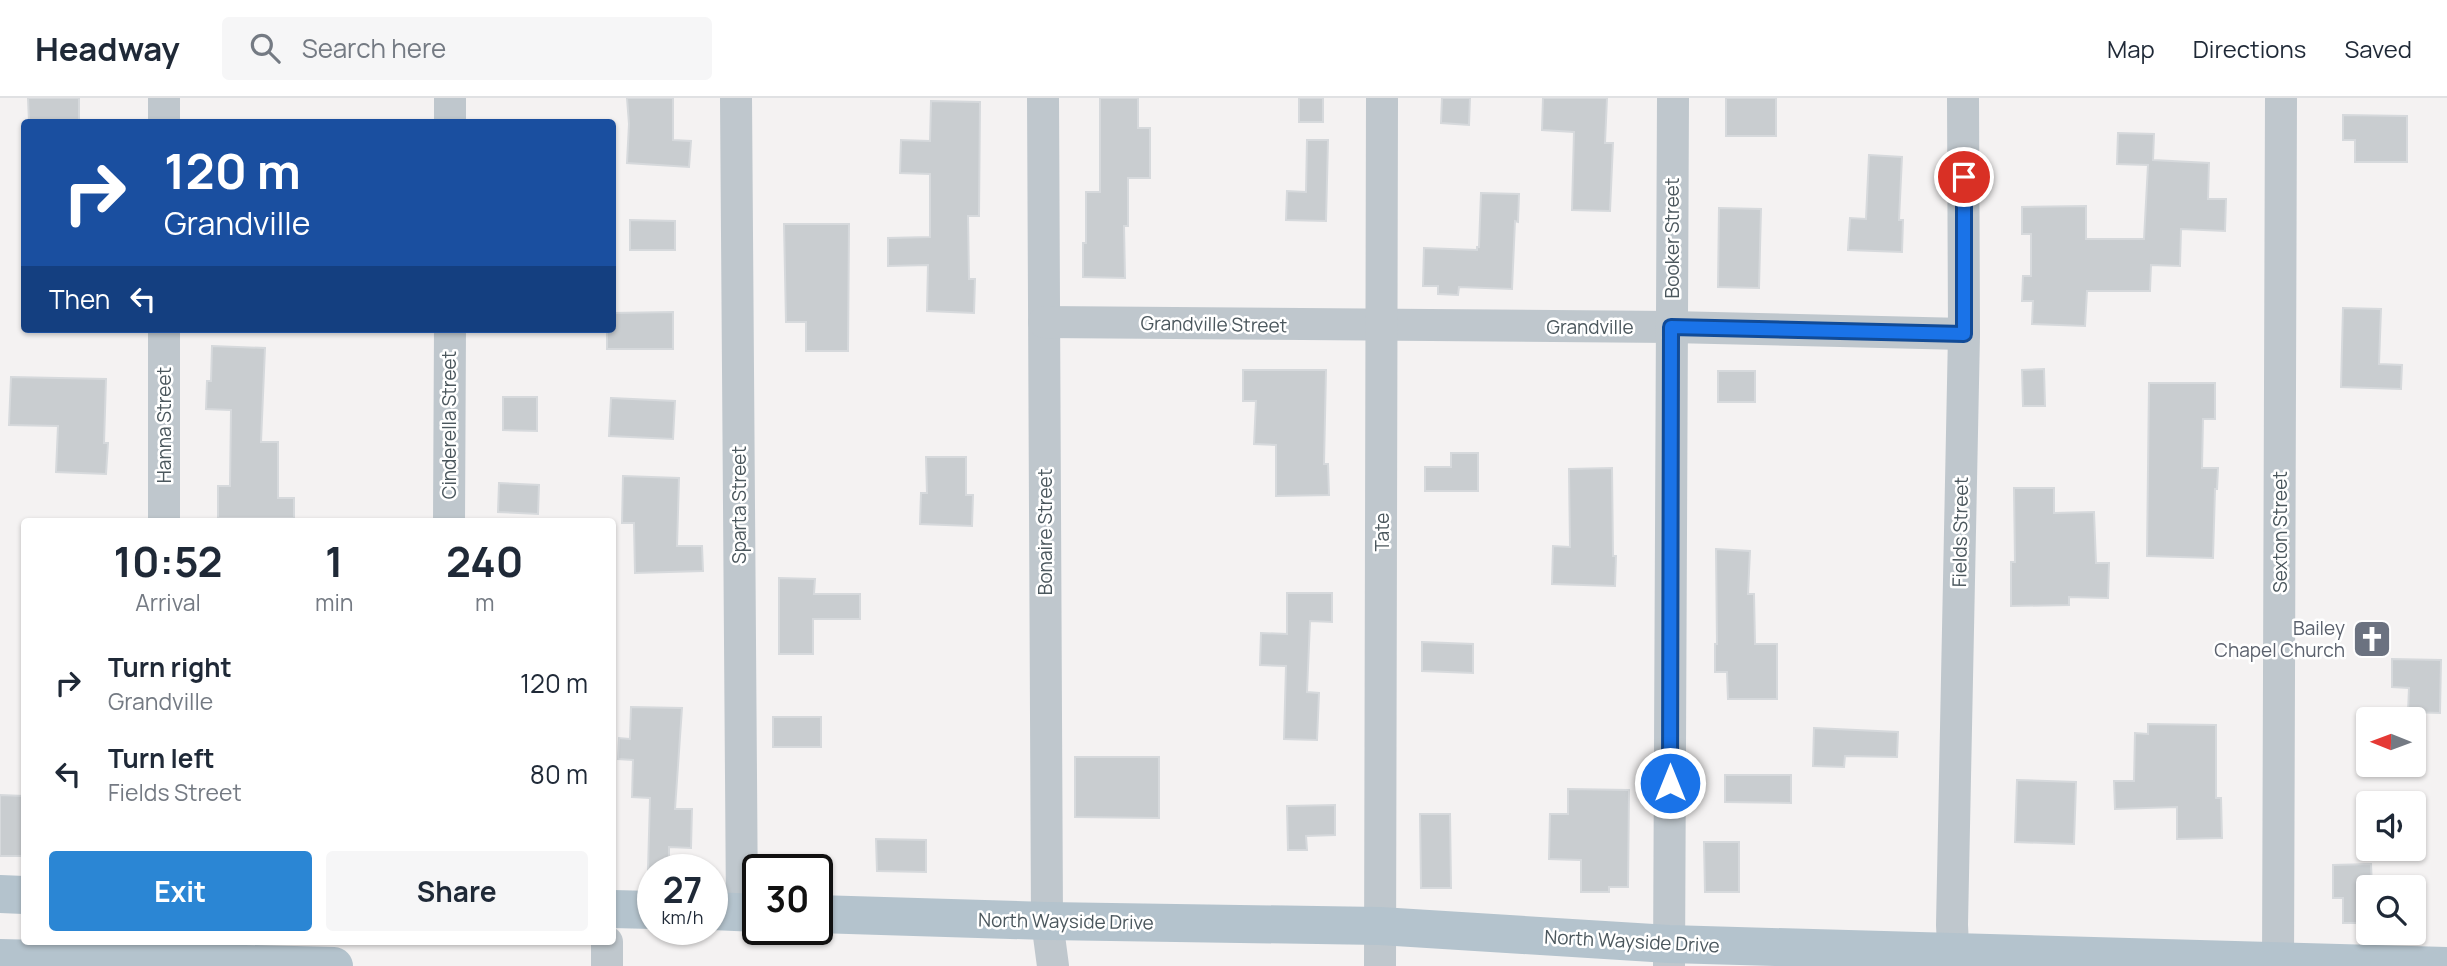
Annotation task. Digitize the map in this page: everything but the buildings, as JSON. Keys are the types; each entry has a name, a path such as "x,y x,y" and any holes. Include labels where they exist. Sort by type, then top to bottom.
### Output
{"main road":[{"path":"0,894 21,895"},
{"path":"616,909 637,910"},
{"name":"North Wayside Drive","path":"833,914 1380,926 1669,955 1953,960 2110,955 2278,964 2447,966"},
{"path":"0,958 178,957 334,966"}],"street":[{"path":"164,98 164,119"},
{"path":"450,98 450,119"},
{"name":"Sparta Street","path":"736,98 737,912"},
{"name":"Bonaire Street","path":"1043,98 1048,921 1053,966"},
{"name":"Tate","path":"1380,966 1382,98"},
{"name":"Booker Street","path":"1669,955 1673,98"},
{"name":"Fields Street","path":"1953,960 1964,334 1963,98"},
{"name":"Sexton Street","path":"2278,964 2281,98"},
{"name":"Grandville Street","path":"1044,322 1383,326"},
{"name":"Grandville","path":"1383,326 1671,327 1964,334"},
{"name":"Hanna Street","path":"164,333 164,518"},
{"name":"Cinderella Street","path":"449,518 450,333"},
{"path":"607,945 607,966"}],"place":[{"name":"Bailey Chapel Church","path":"2372,639"}],"route":[{"path":"1670,783 1671,327 1964,334 1964,177"}]}
